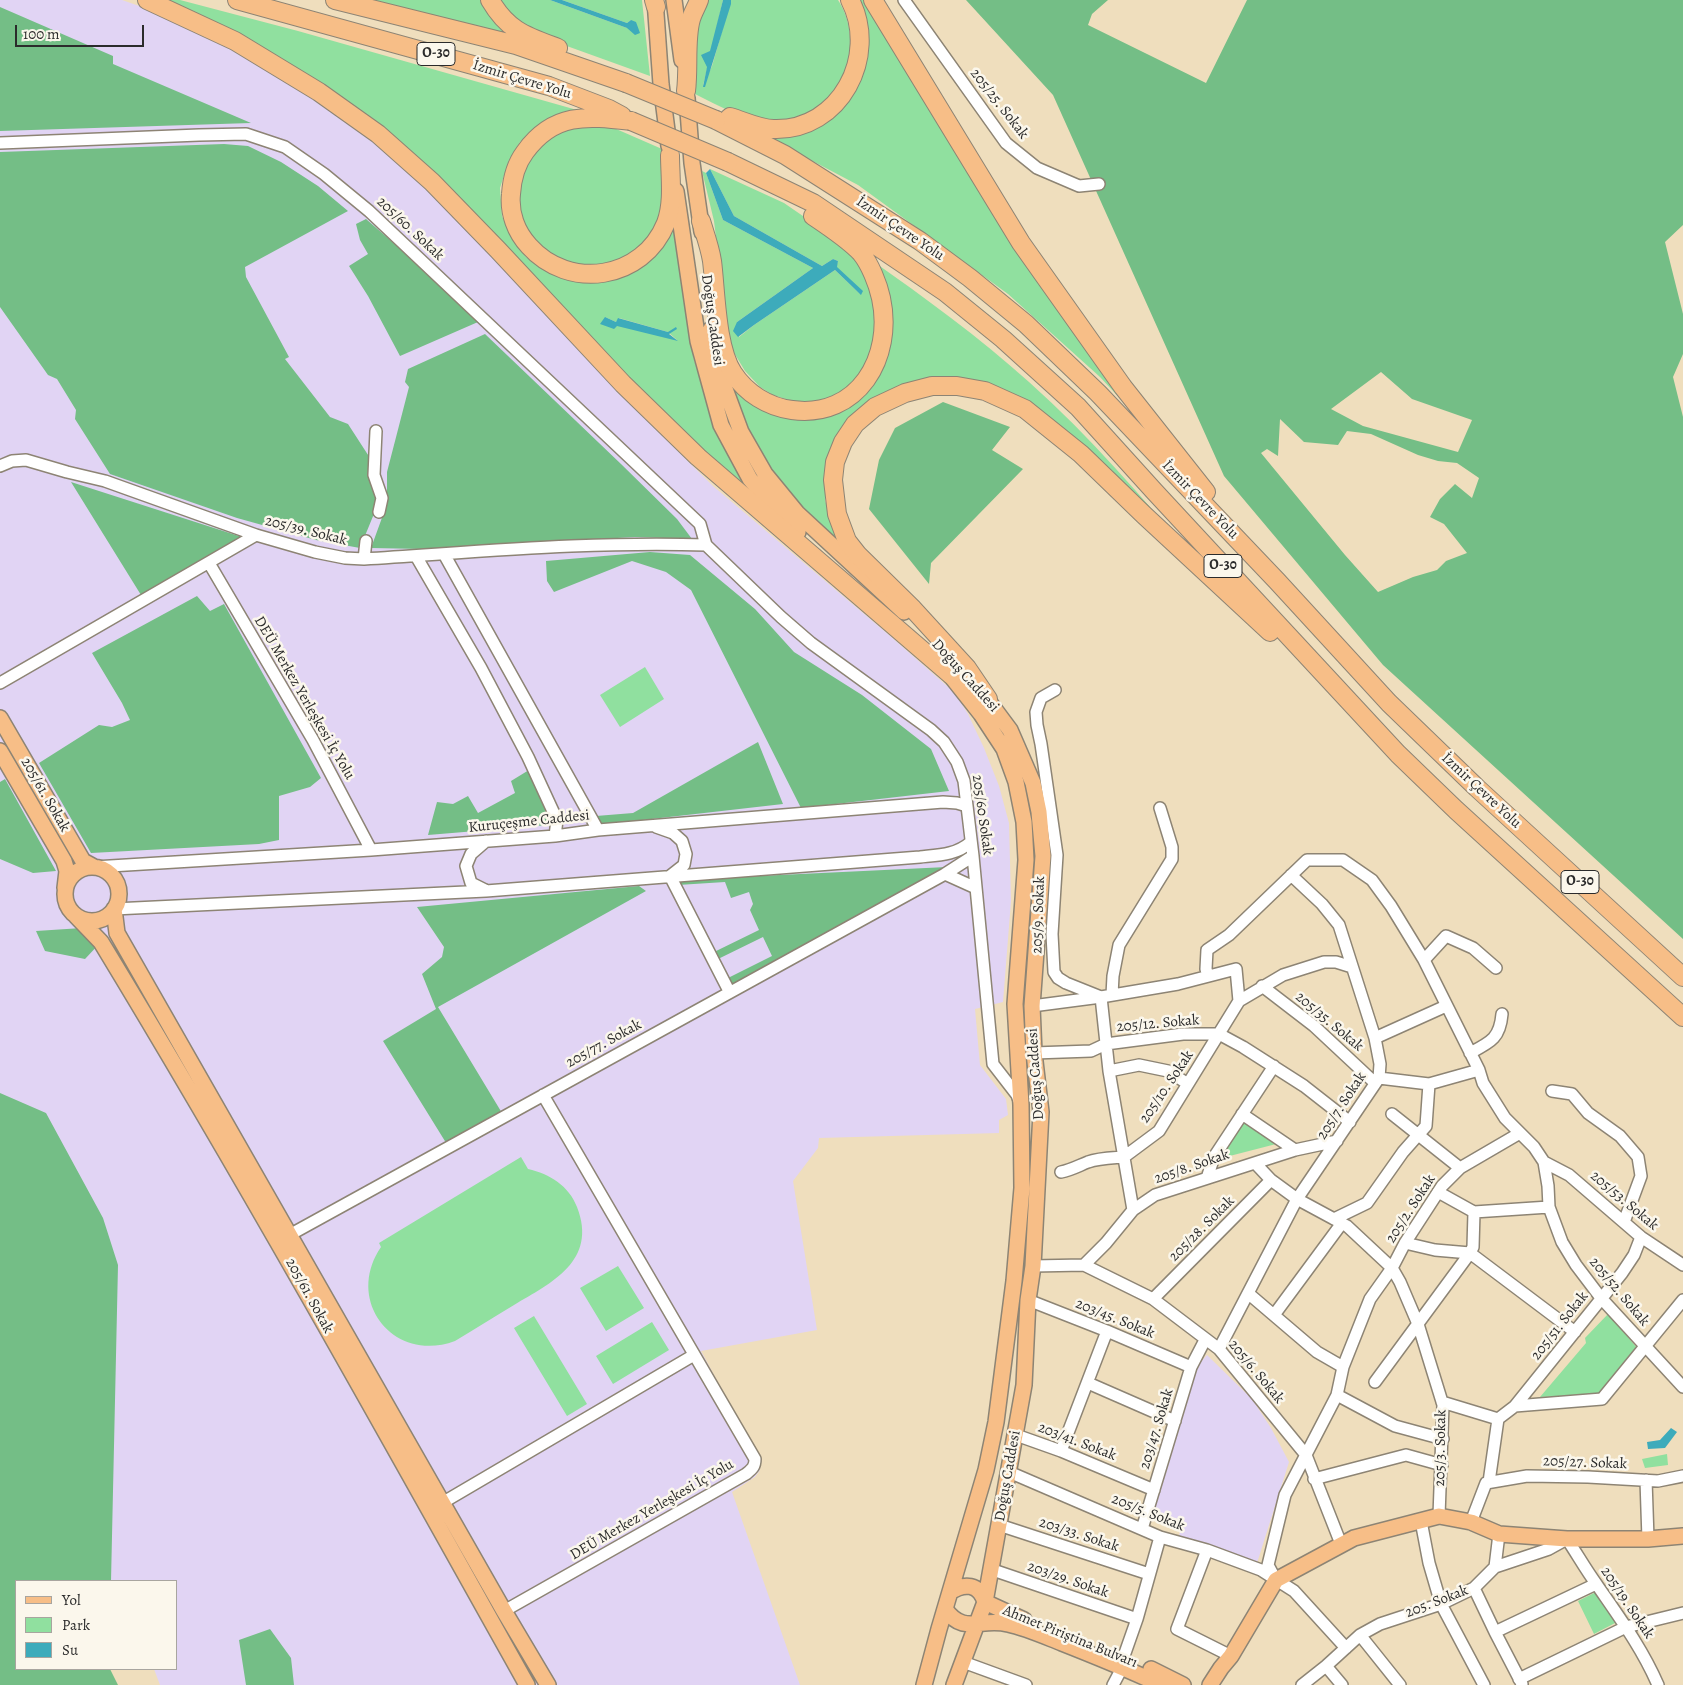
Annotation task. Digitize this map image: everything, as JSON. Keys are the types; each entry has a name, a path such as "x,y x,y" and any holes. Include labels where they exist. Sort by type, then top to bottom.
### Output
{"highway":[{"path":"147,0 235,41 319,92 378,134 445,196 623,384 698,457 951,675"},
{"name":"İzmir Çevre Yolu","path":"236,0 549,86 609,108 631,121"},
{"name":"İzmir Çevre Yolu","path":"336,0 516,45 626,83"},
{"path":"490,0 496,10 514,29 610,68 626,83"},
{"path":"686,91 689,74 691,19 700,0"},
{"path":"716,120 730,117 773,130 796,127 815,120 830,109 852,81 859,58 859,25 850,0"},
{"path":"873,0 1021,243 1123,387 1277,581"},
{"name":"O-30","path":"626,83 716,120"},
{"path":"631,121 584,117 568,120 555,125 541,134 523,154 516,167 510,200 518,231 538,256 566,271 584,274 602,274 621,269 637,259 651,248 666,221 670,202 670,155"},
{"name":"İzmir Çevre Yolu","path":"716,120 785,155 846,192 920,241 1026,324 1098,393 1277,581 1389,703 1450,762 1683,976"},
{"name":"O-30","path":"631,121 728,162"},
{"path":"701,221 712,258 724,352 732,372 745,387 763,401 781,408 800,411 818,410 835,406 850,397 860,388 871,373 880,353 884,333 884,313 878,284 862,254 830,227 728,162"},
{"name":"İzmir Çevre Yolu","path":"728,162 813,202 945,292 1003,339 1078,407 1398,754 1456,810 1683,1017"},
{"path":"988,699 967,668 913,609 858,555 847,541 837,514 833,480 836,462 843,442 855,424 875,407 905,393 932,386 957,386 985,391 1026,409 1081,454 1398,754"}],"main road":[{"name":"Doğuş Caddesi","path":"674,0 686,91 692,163 701,221 707,300 717,367 742,432 765,474 797,513 928,635 988,699 1010,730 1025,762 1033,783 1039,812 1042,856 1032,1006 1034,1053 1041,1112 1033,1266 1028,1300 1024,1385 985,1602"},
{"name":"Doğuş Caddesi","path":"655,2 661,84 670,155 698,341 721,424 750,479 783,519 920,642 951,675 981,714 1004,749 1016,782 1024,822 1026,860 1015,1004 1021,1105 1022,1188 1014,1281 996,1422 986,1470 950,1592"},
{"name":"205/61. Sokak","path":"0,718 83,861 94,868"},
{"name":"205/61. Sokak","path":"0,751 64,862 67,871 65,892"},
{"path":"94,868 102,869 114,879 119,894 114,909 108,915 101,920 85,921 76,916 68,906 65,892 71,877 78,871 94,868"},
{"name":"205/61. Sokak","path":"114,909 117,933 527,1685"},
{"name":"205/61. Sokak","path":"76,916 101,942 284,1238 548,1685"},
{"path":"1210,1685 1231,1656 1276,1580 1354,1538 1439,1516 1471,1522 1499,1534 1567,1539 1648,1539 1683,1536"},
{"path":"924,1685 950,1592 968,1585 980,1591 985,1602 954,1685"},
{"name":"Ahmet Piriştina Bulvarı","path":"985,1602 1014,1616 1183,1685"},
{"path":"945,1609 958,1622 963,1624 977,1623"},
{"name":"Ahmet Piriştina Bulvarı","path":"977,1623 995,1621 1017,1626 1123,1661 1161,1685"},
{"path":"1220,1685 1231,1656"}],"street":[{"name":"205/25. Sokak","path":"904,0 1006,143 1037,168 1079,186 1099,184"},
{"name":"205/60. Sokak","path":"0,143 246,134 285,147 324,174 376,217 700,524 706,545"},
{"path":"376,431 374,475 382,498 379,512"},
{"name":"205/39. Sokak","path":"0,466 12,461 26,460 106,481 256,534 315,552 345,558 364,559 662,543 706,545"},
{"path":"0,683 256,534"},
{"path":"364,559 366,541"},
{"name":"205/60 Sokak","path":"706,545 811,643 931,730 944,742 957,762 964,781 974,856 993,1064 1017,1095 1021,1105"},
{"path":"444,554 598,830"},
{"path":"416,556 481,668 528,757 557,820 555,836"},
{"name":"DEÜ Merkez Yerleşkesi İç Yolu","path":"209,563 313,740 371,850"},
{"name":"205/9. Sokak","path":"1055,690 1041,698 1036,712 1036,726 1041,744 1056,855 1052,934 1053,966 1058,978 1106,996"},
{"name":"Kuruçeşme Caddesi","path":"94,868 555,836 598,830 943,802 967,806"},
{"path":"1133,1210 1109,1071 1106,1044 1106,996 1113,976 1119,945 1172,859 1172,847 1160,808"},
{"path":"652,826 673,833 682,841 686,854 684,865 670,876"},
{"path":"486,841 471,854 466,866 471,883 486,891"},
{"path":"114,909 486,891 952,854 963,849 971,842"},
{"name":"205/77. Sokak","path":"284,1238 974,856"},
{"path":"1208,976 1206,969 1207,950 1229,935 1307,860 1343,860 1372,880 1391,906 1424,960 1479,1070 1483,1083 1505,1118 1534,1147 1544,1162"},
{"path":"944,874 976,888"},
{"name":"205/7. Sokak","path":"1219,1350 1297,1199 1377,1081 1380,1064 1375,1038 1339,925 1322,904 1291,875"},
{"path":"670,876 729,992"},
{"path":"1424,960 1446,936 1473,948 1496,968"},
{"name":"205/10. Sokak","path":"1124,1157 1159,1131 1239,1001 1282,974 1324,962 1336,962 1352,967"},
{"path":"1032,1006 1178,984 1236,969 1239,1001"},
{"name":"205/35. Sokak","path":"1262,986 1314,1026 1377,1081"},
{"path":"1375,1038 1446,1006"},
{"path":"1470,1053 1492,1041 1501,1026 1502,1014"},
{"name":"205/12. Sokak","path":"1034,1053 1091,1051 1106,1044 1183,1034 1219,1034 1304,1086 1350,1122"},
{"path":"1109,1071 1139,1065 1168,1071 1188,1084"},
{"path":"1207,1178 1214,1157 1274,1066"},
{"path":"1006,1081 1014,1079 1018,1074 1019,1067"},
{"path":"1377,1081 1428,1084 1479,1070"},
{"path":"1274,1315 1338,1221 1367,1203 1417,1134 1426,1126 1428,1084"},
{"path":"1552,1091 1572,1094 1588,1113 1620,1136 1638,1157 1641,1176 1624,1222"},
{"name":"DEÜ Merkez Yerleşkesi İç Yolu","path":"504,1611 746,1474 753,1468 755,1459 543,1095"},
{"path":"1242,1114 1294,1150"},
{"path":"1392,1114 1460,1168"},
{"name":"205/2. Sokak","path":"1276,1580 1268,1565 1286,1495 1337,1395 1344,1367 1370,1299 1392,1268 1405,1243 1446,1182 1460,1168 1520,1133"},
{"name":"205/8. Sokak","path":"1084,1265 1106,1243 1133,1210 1155,1195 1294,1150 1336,1141"},
{"path":"1061,1172 1075,1169 1089,1162 1124,1157"},
{"name":"205/53. Sokak","path":"1544,1162 1569,1175 1641,1237 1683,1265"},
{"name":"205/52. Sokak","path":"1544,1162 1549,1207 1562,1242 1576,1265 1601,1298 1683,1387"},
{"name":"205/3. Sokak","path":"1255,1163 1271,1180 1297,1199 1347,1226 1392,1268 1400,1282 1418,1324 1442,1402 1442,1465 1439,1516"},
{"name":"205/28. Sokak","path":"1154,1299 1271,1180"},
{"path":"1438,1192 1474,1212 1549,1207"},
{"path":"1376,1382 1470,1253 1473,1247 1474,1212"},
{"name":"205/51. Sokak","path":"1498,1419 1515,1406 1622,1273 1634,1255 1641,1237"},
{"path":"1405,1243 1435,1250 1470,1253 1575,1332"},
{"name":"205/6. Sokak","path":"1033,1266 1084,1265 1154,1299 1219,1350 1306,1455 1341,1544"},
{"path":"1249,1294 1317,1352 1344,1367"},
{"name":"203/45. Sokak","path":"1028,1300 1190,1366"},
{"path":"1515,1406 1602,1399 1683,1300"},
{"path":"1061,1451 1107,1331"},
{"name":"203/47. Sokak","path":"1142,1529 1190,1366 1206,1340"},
{"path":"442,1503 694,1355"},
{"path":"1088,1383 1175,1420"},
{"path":"1337,1395 1395,1426 1442,1439"},
{"path":"1442,1402 1498,1419 1487,1482 1471,1522"},
{"name":"203/41. Sokak","path":"1016,1435 1061,1451 1154,1490"},
{"path":"1314,1479 1406,1455 1442,1465"},
{"name":"205/5. Sokak","path":"1009,1472 1160,1537 1207,1550 1261,1570 1294,1591 1346,1648"},
{"name":"205/27. Sokak","path":"1487,1482 1527,1476 1658,1481 1683,1476"},
{"path":"1646,1480 1648,1539"},
{"path":"1421,1521 1429,1563 1441,1604 1484,1685"},
{"name":"203/33. Sokak","path":"999,1525 1150,1574"},
{"path":"1499,1534 1495,1567 1549,1549 1567,1539"},
{"path":"1113,1685 1123,1661 1160,1537"},
{"name":"205/19. Sokak","path":"1567,1539 1626,1626 1647,1661 1653,1683"},
{"path":"1207,1550 1177,1630 1231,1656"},
{"name":"205. Sokak","path":"1302,1685 1360,1635 1380,1624 1441,1604 1474,1588 1495,1567"},
{"name":"203/29. Sokak","path":"990,1569 1136,1619"},
{"path":"1495,1632 1596,1584"},
{"path":"1474,1588 1521,1682 1626,1626 1683,1613"},
{"path":"1360,1635 1400,1685"},
{"path":"963,1662 1026,1685"},
{"path":"1326,1666 1342,1685"}],"shaded area":[{"path":"0,0 122,0 162,14 264,66 358,127 388,153 474,236 635,409 713,486 955,693 968,714 984,748 999,786 1009,823 1011,901 1003,1002 975,1009 980,1065 1006,1099 1008,1115 999,1120 999,1133 819,1138 818,1148 793,1181 817,1330 701,1351 760,1461 760,1470 755,1477 732,1492 800,1685 160,1685 154,1670 178,1670 178,1580 81,1580 0,1518"},
{"path":"1207,1355 1252,1399 1271,1428 1289,1462 1257,1563 1179,1536 1182,1525 1150,1515 1193,1371"}],"green space":[{"path":"163,0 180,0 298,31 577,110 565,113 537,129 520,142 509,160 500,188 502,216 512,239 526,257 542,269 560,278 582,281 607,280 673,217 694,360 717,428 778,521 698,452 429,170","holes":["605,317 616,322 619,318 668,332 677,340 617,325"]},
{"path":"372,0 482,0 524,41"},
{"path":"496,0 550,0 627,28 631,20 627,23 562,0 642,0 650,76 528,32"},
{"path":"706,0 723,0 703,86 712,66 731,0 838,0 846,17 850,35 849,54 845,72 837,88 825,102 810,113 781,123 743,116 695,94 693,78 694,28"},
{"path":"852,0 863,0 1142,422 1100,377 1008,294 858,185 767,137 781,135 855,83"},
{"path":"966,0 1108,0 1092,14 1088,25 1206,83 1247,0 1683,0 1683,225 1665,242 1683,314 1683,354 1673,377 1683,417 1683,939 1383,665 1224,476 1053,95","holes":["1381,372 1412,399 1472,420 1458,452 1363,426 1331,409","1280,419 1304,442 1338,445 1347,431 1371,434 1418,455 1438,461 1457,463 1479,478 1472,498 1455,484 1440,499 1430,517 1444,524 1467,553 1446,561 1437,570 1413,577 1378,592 1261,453 1267,449 1278,456"]},
{"path":"0,7 113,56 113,64 251,123 0,131"},
{"path":"607,125 662,149 665,168 661,217 650,239 632,256 609,266 583,268 559,261 539,247 524,226 517,202 527,157 562,126"},
{"path":"224,144 248,146 281,162 318,186 348,211 245,267 246,277 289,357 285,359 330,417 348,424 370,458 378,504 360,548 316,540 237,518 110,474 75,419 76,410 57,379 48,375 0,307 0,152"},
{"path":"710,169 784,203 835,238 850,251 867,275 877,310 871,355 860,375 840,394 814,403 795,402 773,395 760,387 745,371 733,351 727,327 714,221 702,171 706,173 723,220 813,268 737,322 739,337 835,270 860,294 836,267 838,261 833,259 822,266 734,216"},
{"path":"366,219 429,274 478,322 400,356 368,296 349,266 368,254 360,240 356,224"},
{"path":"870,259 971,334 1010,365 1052,403 1116,468 1197,561 1122,488 977,385 876,400 828,465 825,500 833,527 848,555 777,485 742,421 725,382 748,397 827,413 885,349"},
{"path":"485,334 677,519 692,539 635,537 422,549 371,548 387,504 387,472 409,387 405,382 408,369"},
{"path":"943,402 1010,427 992,450 1023,469 931,563 929,584 869,509 879,460 895,428"},
{"path":"71,482 242,537 141,595"},
{"path":"650,552 690,555 755,609 794,652 862,695 931,749 949,791 801,808 691,590 666,572 632,561 554,592 547,581 546,561"},
{"path":"197,596 210,611 224,604 321,778 310,787 279,796 279,840 259,844 91,853 39,763 99,725 112,727 130,720 92,653"},
{"path":"645,667 664,699 620,727 600,695"},
{"path":"758,742 783,804 599,825 596,816 633,813"},
{"path":"529,770 550,820 548,825 428,835 437,802 453,804 468,796 478,813 515,793 511,781"},
{"path":"5,779 56,871 33,873 0,859 0,782"},
{"path":"947,867 729,986 726,979 772,956 763,937 716,960 712,953 759,930 750,910 753,904 749,892 731,898 725,882 678,885 675,880"},
{"path":"639,886 646,891 438,1007 502,1113 448,1146 383,1041 436,1009 422,974 442,957 444,947 417,907"},
{"path":"82,928 100,943 85,959 45,951 36,931"},
{"path":"0,1093 46,1113 103,1218 118,1265 111,1580 15,1580 15,1670 110,1670 118,1685 0,1685"},
{"path":"1244,1118 1280,1143 1218,1159"},
{"path":"521,1157 528,1169 544,1174 558,1182 574,1200 582,1226 581,1242 576,1256 556,1279 455,1341 433,1346 412,1344 395,1336 381,1323 372,1307 368,1288 371,1267 381,1247 379,1243"},
{"path":"618,1266 644,1308 606,1331 580,1288"},
{"path":"1608,1314 1638,1349 1599,1395 1540,1397 1586,1343 1585,1338"},
{"path":"534,1316 587,1404 567,1416 514,1328"},
{"path":"652,1322 669,1350 613,1384 596,1356"},
{"path":"1667,1454 1668,1465 1645,1468 1642,1459"},
{"path":"1600,1590 1617,1622 1594,1634 1578,1601"},
{"path":"270,1629 291,1658 294,1685 246,1685 239,1640"}],"water":[{"path":"550,0 562,0 627,23 631,20 636,22 640,33 635,35 627,28"},
{"path":"723,0 731,0 731,4 705,87 703,87 707,67 701,55 710,51"},
{"path":"710,169 734,216 822,266 833,259 838,261 837,267 863,291 861,295 835,270 738,337 733,331 737,322 813,268 723,220 706,173"},
{"path":"605,317 616,322 618,318 668,332 676,327 677,329 669,334 678,341 617,326 614,329 600,324"},
{"path":"1671,1428 1677,1432 1665,1448 1648,1449 1647,1442 1660,1440"}]}
